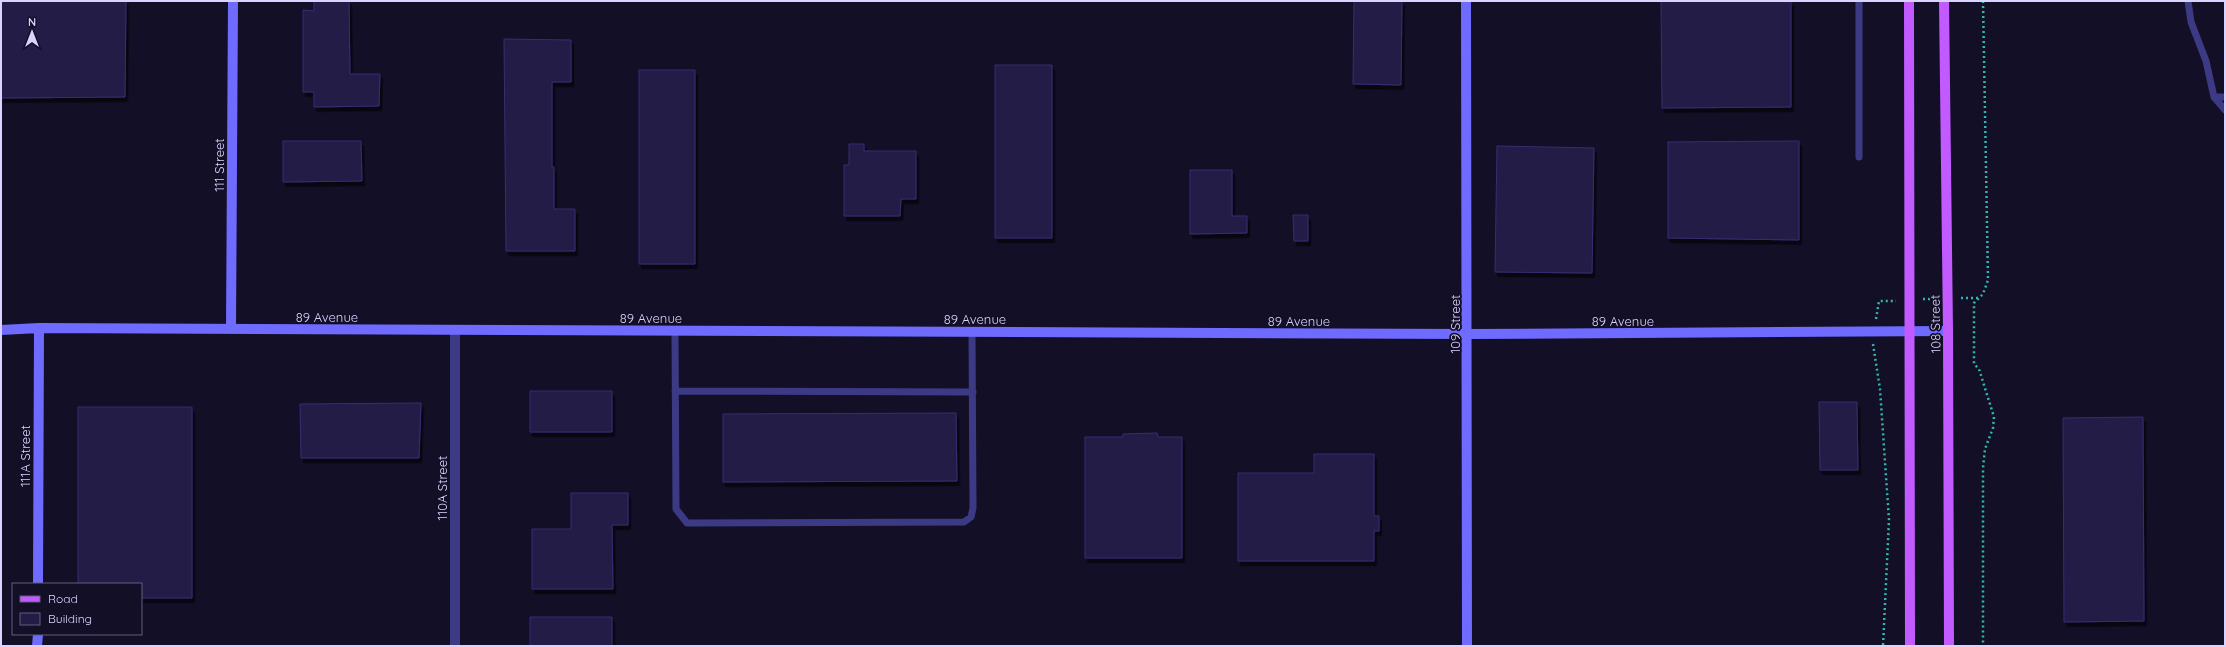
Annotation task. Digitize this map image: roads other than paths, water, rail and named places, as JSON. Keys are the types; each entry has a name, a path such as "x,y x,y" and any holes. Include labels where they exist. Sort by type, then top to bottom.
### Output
{"main road":[{"name":"108 Street","path":"1909,1 1910,646"},
{"name":"108 Street","path":"1944,1 1948,298 1949,646"}],"street":[{"name":"111 Street","path":"231,329 233,1"},
{"name":"109 Street","path":"1466,1 1468,334 1467,646"},
{"name":"89 Avenue","path":"1,330 39,328 1468,334 1910,333 1948,331"},
{"name":"111A Street","path":"38,583 39,328"},
{"name":"110A Street","path":"455,330 455,646"},
{"path":"38,635 38,646"}],"lane":[{"path":"1859,1 1859,157"},
{"path":"2188,1 2191,22 2206,61 2214,97 2225,110"},
{"path":"2214,97 2225,97"},
{"path":"675,331 676,509 687,523 964,522 971,517 973,508 972,332"},
{"path":"675,391 973,392"}]}
